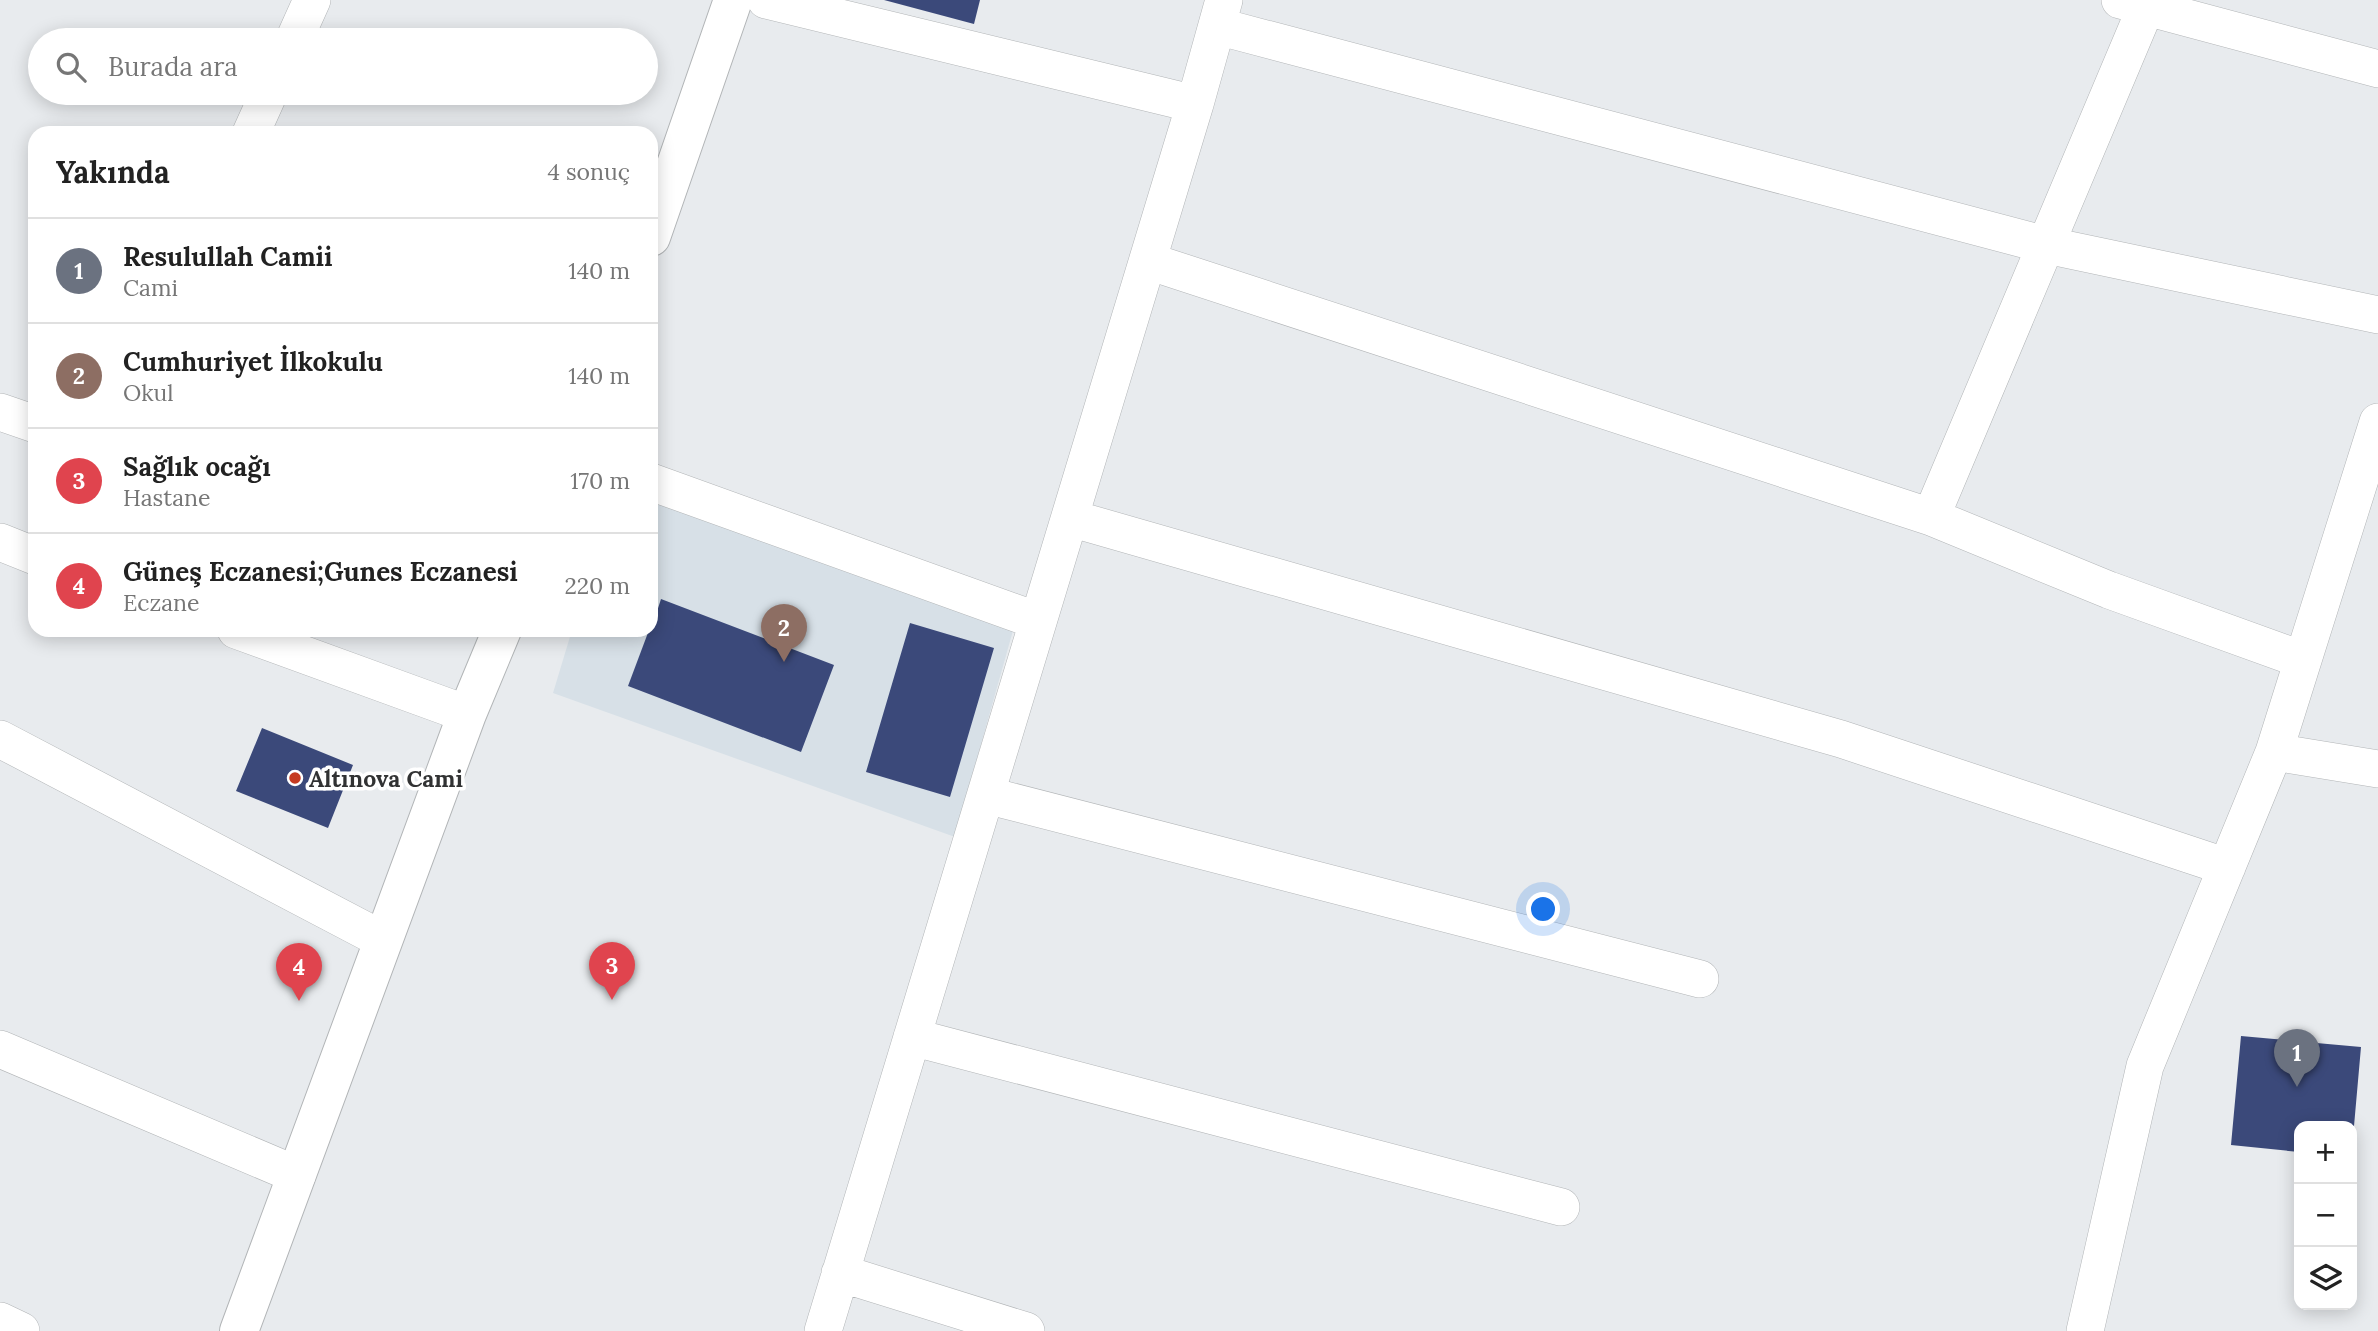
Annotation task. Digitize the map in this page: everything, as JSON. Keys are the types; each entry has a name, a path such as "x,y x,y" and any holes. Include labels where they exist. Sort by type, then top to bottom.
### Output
{"main road":[{"path":"658,217 733,0"},
{"path":"239,1331 467,714 499,637"}],"street":[{"path":"299,28 312,0"},
{"path":"766,0 1195,104"},
{"path":"1931,517 2046,245 2138,2 2378,69"},
{"path":"823,1331 1148,261 1220,13 2046,245 2378,315"},
{"path":"254,126 264,105"},
{"path":"1148,261 1931,517 2109,590 2303,660"},
{"path":"0,412 28,422"},
{"path":"2085,1331 2145,1066 2274,752 2378,422"},
{"path":"658,485 1038,621"},
{"path":"1070,518 1841,740 2227,867"},
{"path":"0,542 28,553"},
{"path":"255,637 467,714"},
{"path":"0,739 383,940"},
{"path":"2274,752 2378,769"},
{"path":"986,795 1700,979"},
{"path":"912,1037 1561,1208"},
{"path":"0,1049 297,1175"},
{"path":"841,1273 1026,1331"}],"shaded area":[{"path":"658,504 1014,627 955,837 553,693 570,637 658,637"}],"building":[{"path":"884,0 980,0 974,24"},
{"path":"661,599 834,665 801,752 628,686 646,637 658,637 658,608"},
{"path":"910,623 994,648 950,797 866,772"},
{"name":"Altınova Cami","path":"262,728 353,765 328,828 236,791"},
{"path":"2241,1036 2361,1047 2354,1121 2294,1121 2294,1151 2231,1145"}],"place":[{"name":"Cumhuriyet İlkokulu","path":"784,662"},
{"name":"Altınova Cami","path":"295,778"},
{"name":"Sağlık ocağı","path":"612,1000"},
{"name":"Güneş Eczanesi;Gunes Eczanesi","path":"299,1001"},
{"name":"Resulullah Camii","path":"2297,1087"}]}
